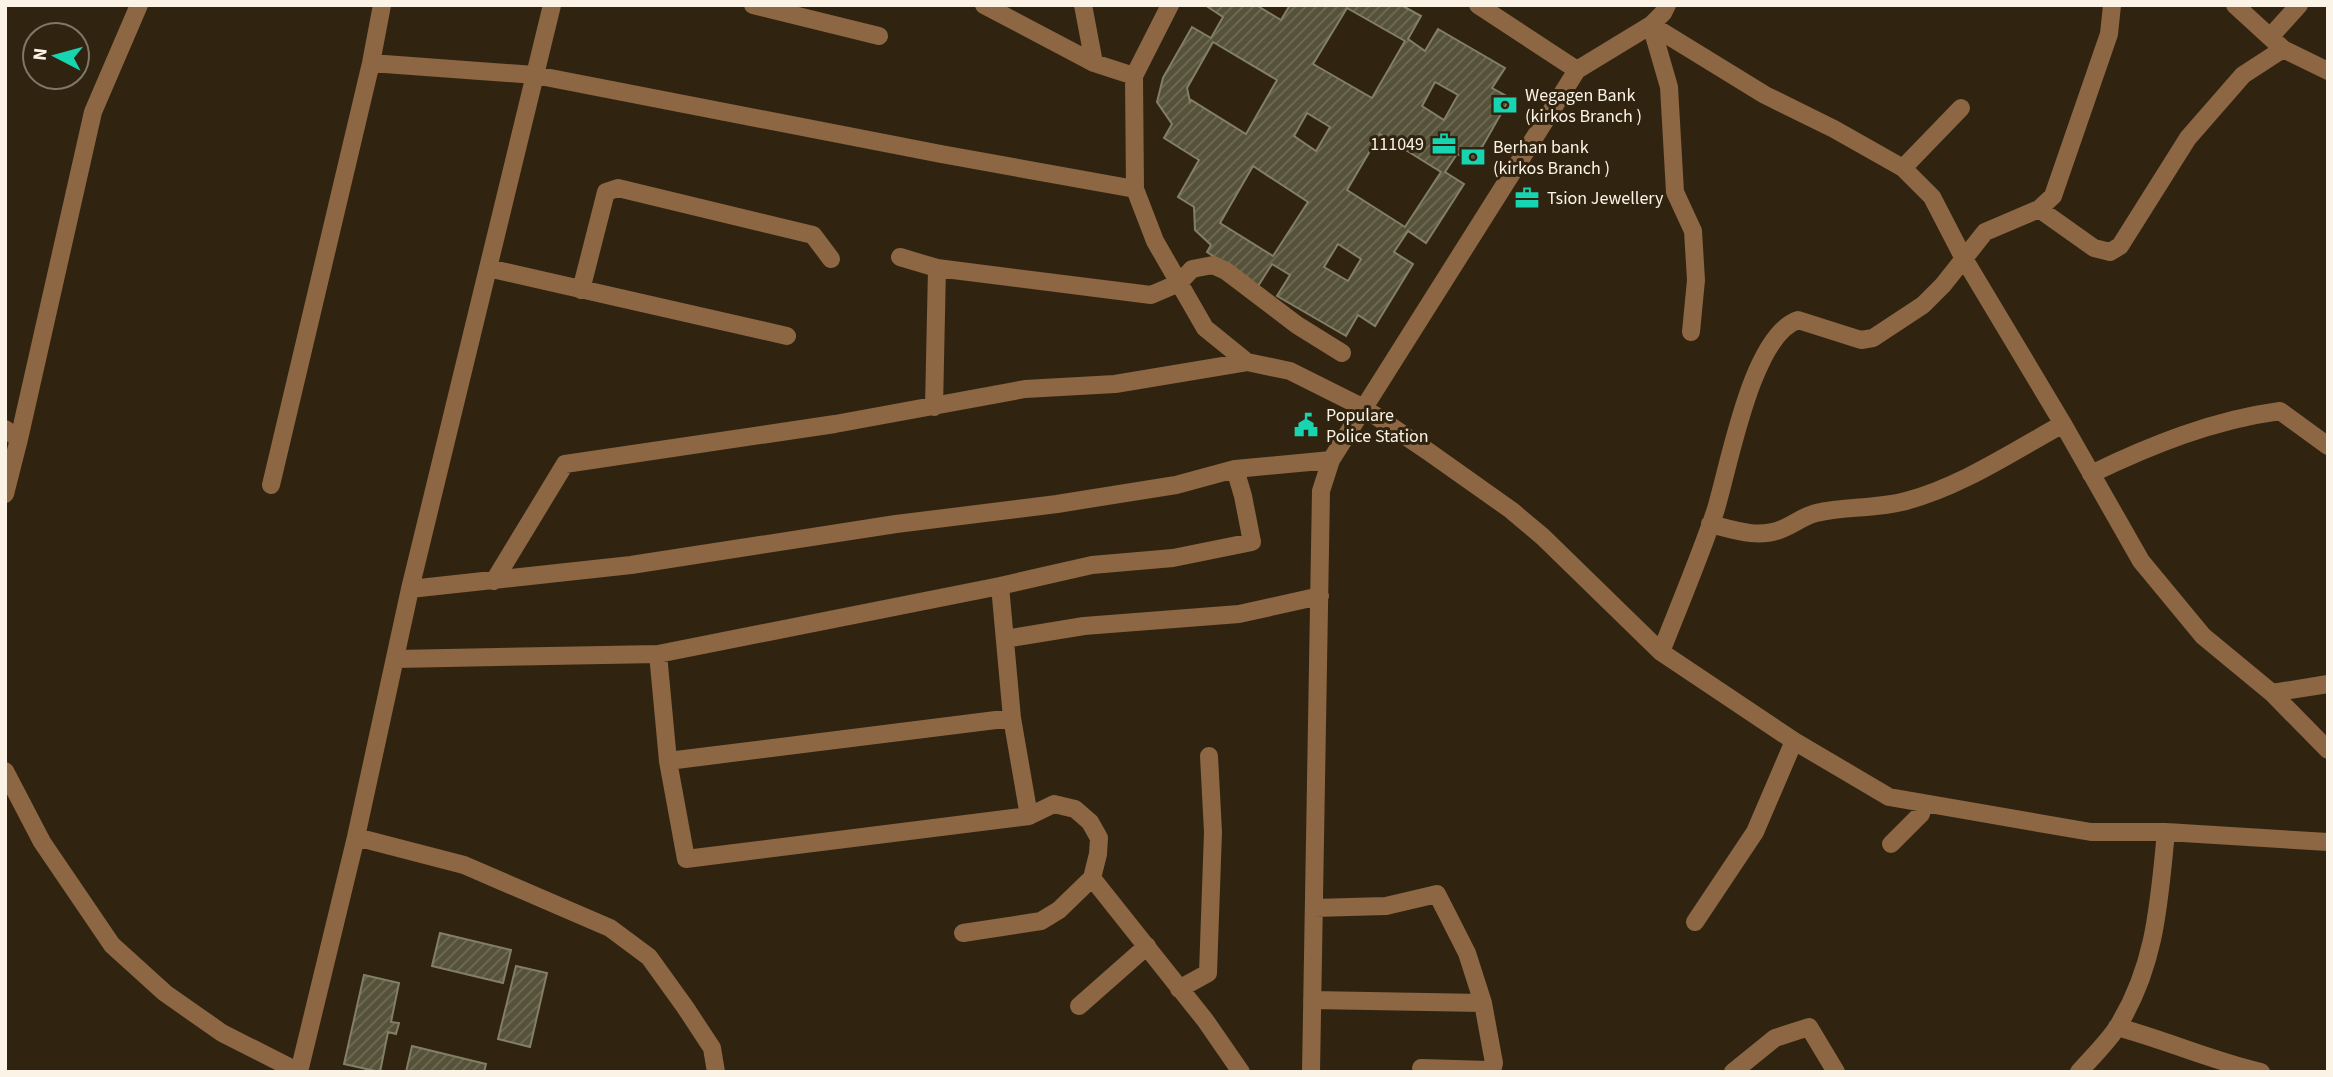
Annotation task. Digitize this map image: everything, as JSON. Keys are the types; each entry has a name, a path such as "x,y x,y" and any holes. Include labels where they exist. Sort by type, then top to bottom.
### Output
{"street":[{"path":"5,494 12,434 93,112 139,5"},
{"path":"271,485 371,63 382,5"},
{"path":"5,771 42,842 112,945 165,993 222,1033 299,1072 356,837 410,589 552,5"},
{"path":"753,5 879,36"},
{"path":"984,5 1094,63 1134,76"},
{"path":"1083,5 1094,63"},
{"path":"1170,5 1134,76 1135,189 1155,241 1205,328 1247,362"},
{"path":"1478,5 1496,11 1577,70"},
{"path":"1311,1072 1321,491 1331,460 1577,70 1651,25 1667,5"},
{"path":"1661,652 1710,524 1737,425 1767,351 1789,323 1798,320 1861,340 1873,338 1923,305 1943,285 1985,232 2039,209 2053,196 2109,34 2112,5"},
{"path":"2235,5 2276,43 2328,71"},
{"path":"2039,209 2094,248 2110,252 2120,246 2188,138 2243,75 2276,43 2299,5"},
{"path":"1651,25 1765,95 1903,167 1933,197 1963,257 2141,561 2203,636 2272,694 2328,750"},
{"path":"1651,25 1669,87 1675,192 1693,231 1696,280 1690,332"},
{"path":"371,63 535,75 1135,189"},
{"path":"1903,167 1961,108"},
{"path":"581,290 606,192 618,188 813,235 831,259"},
{"path":"900,257 937,268 1151,295 1178,283 1192,269 1213,265 1226,271 1297,325 1342,353"},
{"path":"488,268 787,336"},
{"path":"934,407 937,268"},
{"path":"494,580 565,464 835,424 1025,389 1115,384 1247,362 1290,371 1364,408 1511,510 1661,652 1794,741 1889,797 2091,832 2166,832 2328,842"},
{"path":"2091,474 2151,446 2245,416 2280,411 2328,446"},
{"path":"1710,524 1756,535 1780,530 1812,514 1843,508 1877,508 1908,500 1943,490 2063,424"},
{"path":"410,589 631,565 896,524 1057,504 1176,485 1235,469 1331,460"},
{"path":"396,659 658,654 1092,565 1172,558 1252,542 1235,469"},
{"path":"1000,586 1012,718 1029,816"},
{"path":"1005,639 1084,626 1239,614 1320,596"},
{"path":"658,654 668,761 686,859 1029,816 1054,804 1075,809 1090,822 1098,838 1098,854 1092,878 1059,910 1041,921 963,933"},
{"path":"2272,694 2328,684"},
{"path":"668,761 1012,718"},
{"path":"1695,922 1755,832 1794,741"},
{"path":"1179,989 1208,973 1213,832 1209,756"},
{"path":"1891,844 1922,814 1923,803"},
{"path":"2079,1072 2117,1027 2145,968 2158,918 2166,832"},
{"path":"356,837 464,865 610,928 649,957 712,1048 716,1072"},
{"path":"1092,878 1205,1020 1241,1072"},
{"path":"1314,908 1386,906 1437,894 1467,953 1483,1003 1494,1063 1492,1069 1421,1068"},
{"path":"1079,1006 1147,946"},
{"path":"1312,1000 1483,1003"},
{"path":"1733,1072 1775,1038 1809,1027 1836,1072"},
{"path":"2117,1027 2161,1039 2210,1065 2227,1065 2261,1072"}],"building":[{"path":"1205,5 1256,5 1281,20 1290,5 1401,5 1421,16 1408,39 1425,51 1438,29 1505,68 1492,88 1510,98 1473,163 1457,154 1445,172 1464,184 1426,243 1408,231 1394,252 1413,264 1375,326 1358,315 1346,336 1277,296 1290,275 1272,264 1258,286 1207,252 1211,245 1195,230 1194,207 1178,197 1199,160 1164,138 1172,124 1157,102 1163,78 1192,27 1211,38 1223,17","holes":["1347,8 1405,41 1372,98 1313,64","1213,42 1277,80 1246,134 1191,100 1190,102 1187,88","1435,82 1458,95 1444,120 1422,106","1307,113 1330,127 1316,151 1294,136","1380,134 1441,172 1405,227 1347,190","1253,166 1308,202 1273,256 1220,223","1338,244 1361,259 1348,281 1324,267"]},
{"path":"440,933 511,950 503,983 432,966"},
{"path":"516,966 547,973 530,1047 498,1039"},
{"path":"364,975 399,983 391,1022 399,1023 396,1034 388,1032 380,1072 344,1064"},
{"path":"412,1046 486,1064 484,1072 406,1072"}],"place":[{"name":"Wegagen Bank (kirkos Branch )","path":"1505,105"},
{"name":"111049","path":"1444,144"},
{"name":"Berhan bank (kirkos Branch )","path":"1473,157"},
{"name":"Tsion Jewellery","path":"1527,198"},
{"name":"Populare Police Station","path":"1306,425"}]}
